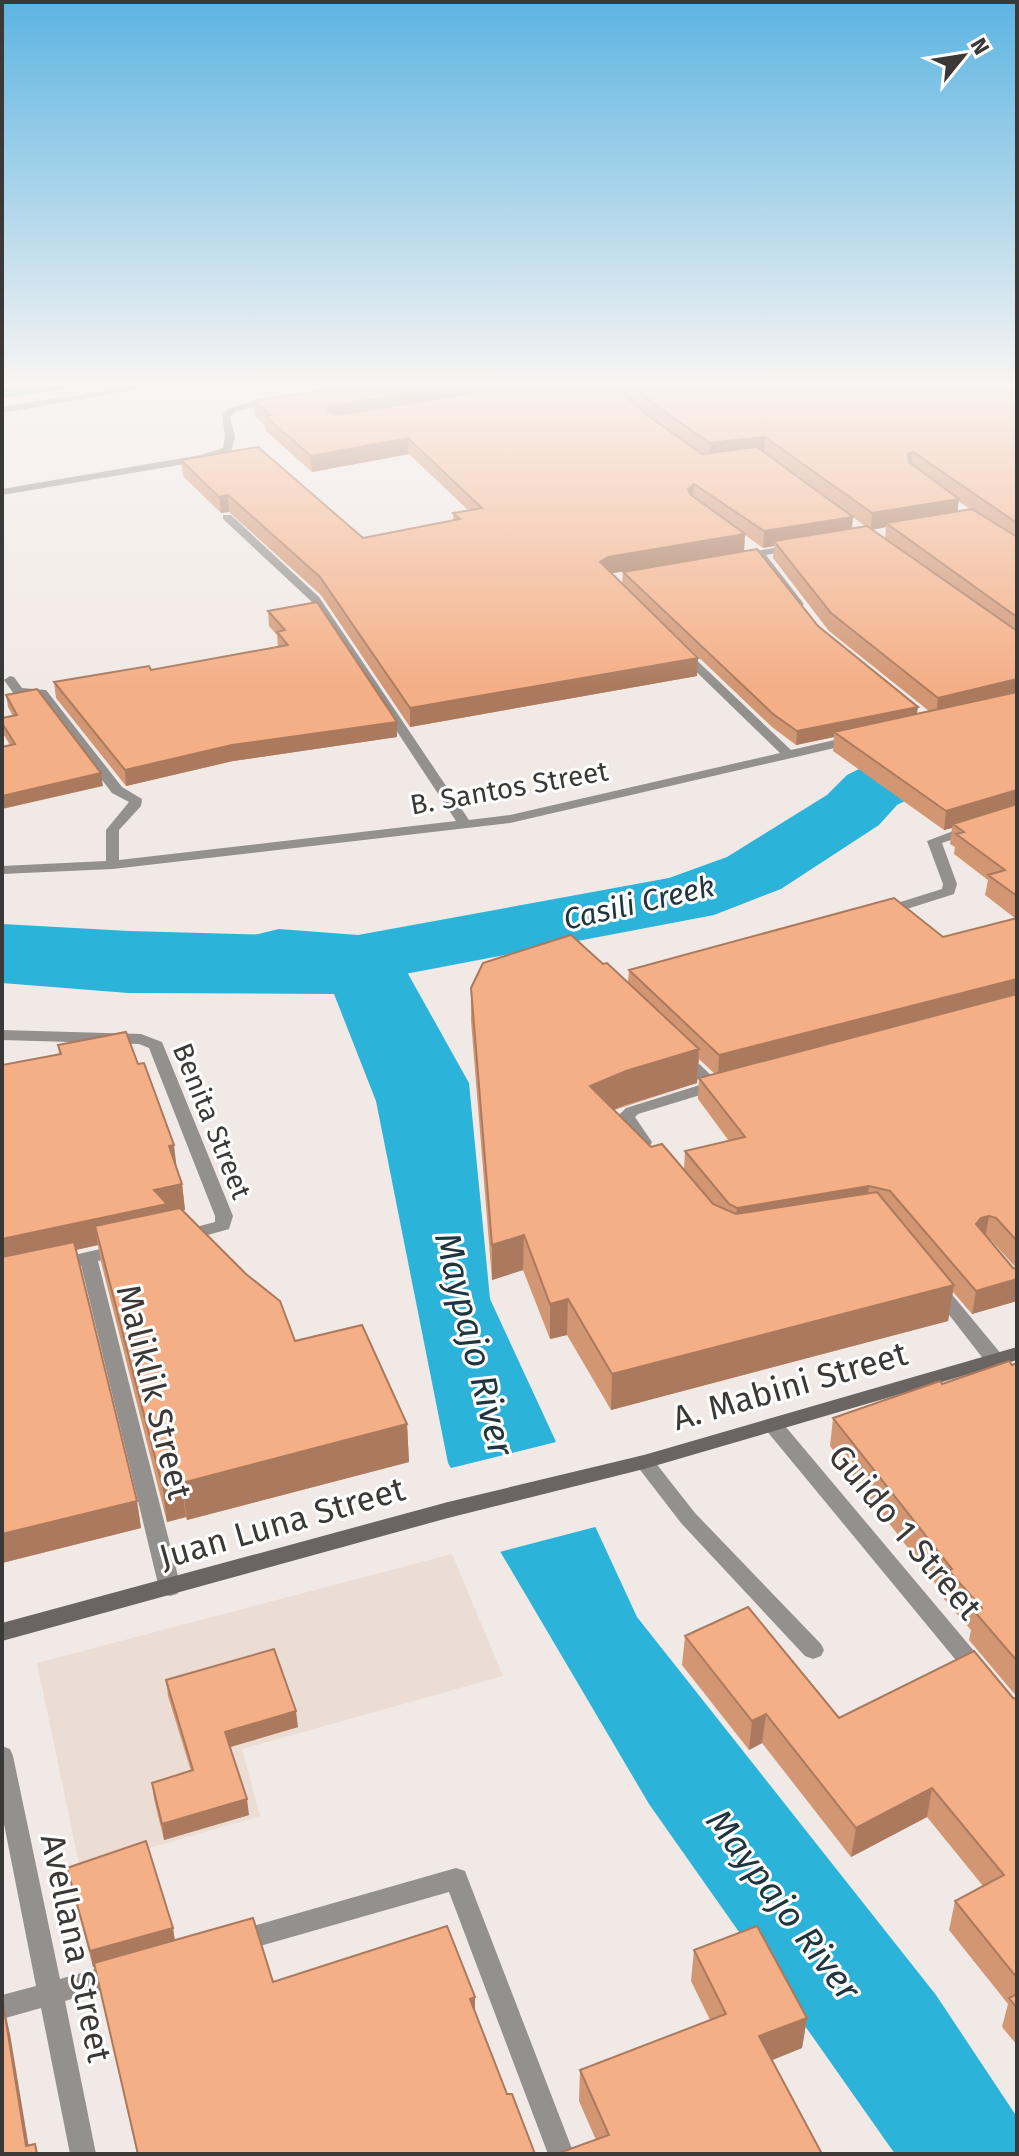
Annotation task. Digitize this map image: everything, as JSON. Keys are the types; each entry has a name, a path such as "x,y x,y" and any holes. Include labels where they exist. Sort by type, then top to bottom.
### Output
{"main road":[{"name":"A. Mabini Street","path":"581,1477 644,1462 1017,1353"},
{"name":"Juan Luna Street","path":"2,1632 448,1510 581,1477"}],"street":[{"path":"2,492 46,485"},
{"path":"227,517 315,599 465,824"},
{"path":"746,544 758,553 804,611"},
{"path":"728,559 804,545"},
{"path":"677,647 787,753"},
{"path":"10,680 18,691 42,693 117,790 135,799 136,803 110,828 113,865"},
{"name":"B. Santos Street","path":"2,870 113,865 510,819 787,753 860,739"},
{"path":"865,917 946,893 950,884 934,841 978,826"},
{"name":"Benita Street","path":"2,1035 141,1039 156,1045 224,1216 223,1225 163,1241"},
{"path":"655,1156 627,1122 626,1116 644,1107 722,1084 670,1045"},
{"path":"45,1267 133,1248"},
{"name":"Maliklik Street","path":"88,1258 170,1588"},
{"path":"925,1273 995,1360"},
{"name":"Guido 1 Street","path":"773,1425 986,1681"},
{"path":"644,1462 688,1518 813,1650"},
{"name":"Avellana Street","path":"2,1756 83,2154"},
{"path":"219,1946 456,1879 561,2154"},
{"path":"2,2007 142,1967"}],"shaded area":[{"path":"452,1554 503,1676 242,1749 260,1816 80,1868 37,1663"}],"water":[{"name":"Maypajo River","path":"2,924 388,938 469,1083 490,1299 637,1617 936,1995 1017,2117 1017,2154 895,2154 649,1804 448,1463 376,1101 334,994 128,993 2,983"}],"pier":[{"path":"560,1441 599,1526 496,1553 447,1469"}],"building":[{"path":"206,485 301,485 363,538 460,519 453,513 482,508 457,485 693,485 688,489 690,494 745,534 608,557 600,562 698,658 410,708 320,577 228,495 219,497"},
{"path":"695,485 809,485 853,517 764,531"},
{"path":"832,485 940,485 959,499 872,513"},
{"path":"961,485 1017,485 1017,523"},
{"path":"972,509 1017,537 1017,617 886,523"},
{"path":"867,526 1017,631 1017,679 938,698 831,613 774,541"},
{"path":"757,549 818,626 918,707 797,731 773,714 623,572"},
{"path":"317,602 397,722 232,745 125,770 54,682 149,666 151,670 288,645 277,632 285,630 268,611"},
{"path":"37,689 101,773 2,796 2,747 15,744 2,718 17,715 6,695"},
{"path":"1017,692 1017,790 946,811 834,732"},
{"path":"1017,804 1017,896 988,875 1005,870 956,834 964,832 953,824"},
{"path":"894,898 943,937 1017,918 1017,979 719,1055 629,970"},
{"path":"571,935 603,964 607,963 699,1049 626,1071 590,1086 651,1147 662,1144 713,1204 736,1214 877,1192 954,1285 612,1374 568,1299 550,1304 524,1235 492,1245 471,988 483,963"},
{"path":"1017,994 1017,1241 996,1218 981,1218 976,1224 1017,1269 1017,1279 976,1291 890,1191 869,1186 737,1208 729,1204 685,1151 745,1137 699,1078"},
{"path":"126,1032 138,1064 144,1063 174,1145 169,1146 182,1184 154,1190 167,1204 2,1239 2,1065 61,1054 58,1045"},
{"path":"180,1208 246,1274 280,1301 295,1341 362,1325 407,1424 182,1483 181,1480 162,1484 95,1226"},
{"path":"74,1242 137,1501 2,1534 2,1257"},
{"path":"1009,1361 1012,1365 1017,1363 1017,1661 974,1611 982,1608 949,1571 952,1569 833,1418"},
{"path":"748,1607 839,1718 974,1651 1017,1699 1017,1978 955,1901 1004,1875 932,1788 856,1828 766,1714 752,1721 685,1636"},
{"path":"274,1649 296,1711 225,1732 247,1799 162,1824 152,1783 193,1770 166,1680"},
{"path":"146,1841 173,1928 90,1951 67,1868"},
{"path":"253,1918 273,1982 447,1926 475,1997 470,1999 507,2094 512,2094 535,2154 138,2154 94,1963"},
{"path":"757,1926 807,2018 759,2036 822,2154 556,2154 609,2135 580,2070 726,2014 694,1950"},
{"path":"1017,1994 1017,2008 1009,1998"},
{"path":"3,2003 26,2146 35,2144 37,2154 2,2154"}],"waterway":[{"name":"Casili Creek","path":"279,953 358,959 686,898 754,873 853,810 872,790 926,763 1017,745"}]}
